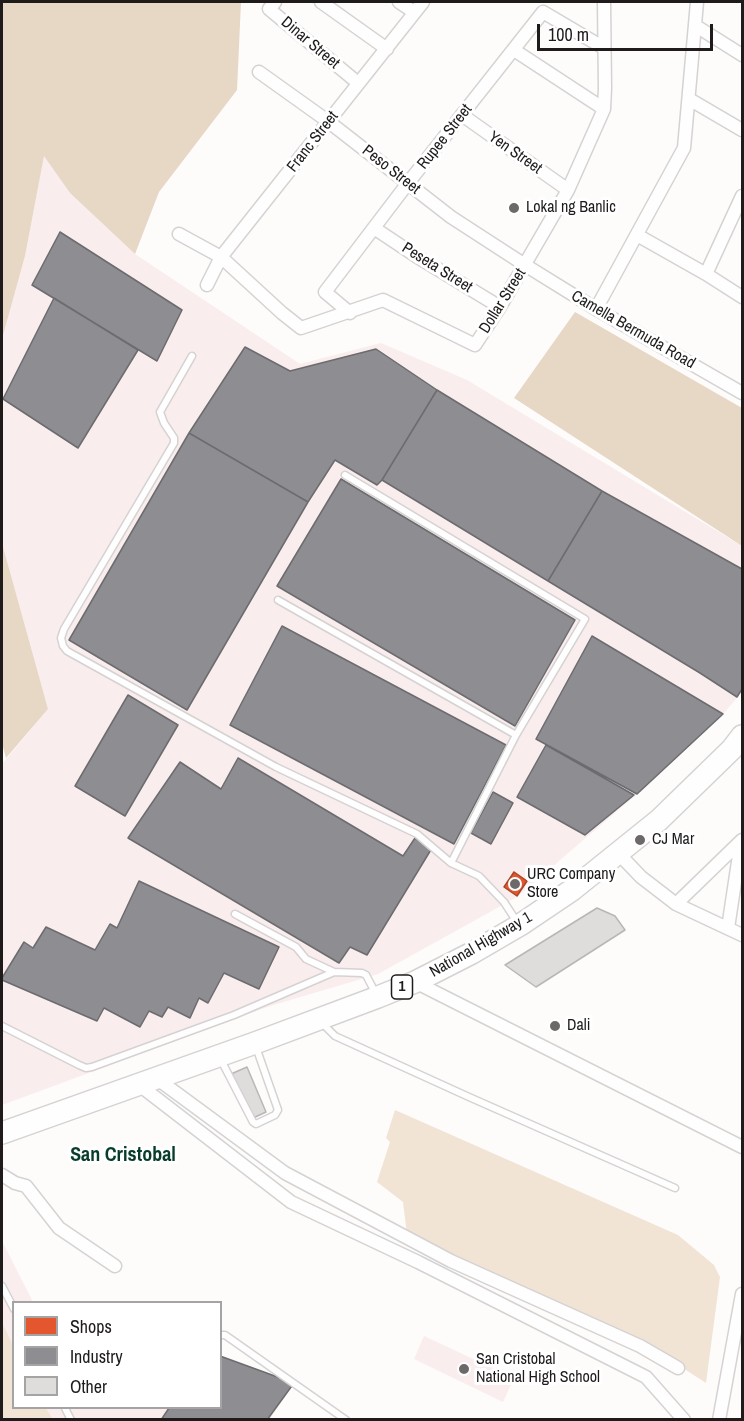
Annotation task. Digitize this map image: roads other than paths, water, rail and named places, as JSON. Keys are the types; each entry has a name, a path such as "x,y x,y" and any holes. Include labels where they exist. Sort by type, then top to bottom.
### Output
{"highway":[{"name":"National Highway 1","path":"2,1133 319,1020 415,982 472,953 520,925 572,890 659,820 742,736"}],"street":[{"name":"Dinar Street","path":"275,2 269,9 358,83"},
{"path":"321,2 387,49"},
{"path":"399,2 414,12"},
{"name":"Franc Street","path":"207,285 221,257 423,2"},
{"name":"Dollar Street","path":"179,234 221,257 301,328 383,300 475,345 500,308 568,190 604,109 604,2"},
{"path":"596,309 684,148 697,2"},
{"name":"Rupee Street","path":"350,312 325,292 543,12 604,48"},
{"path":"696,26 742,55"},
{"path":"514,50 604,109"},
{"name":"Peso Street","path":"259,72 329,122 451,217 525,265"},
{"path":"689,99 742,130"},
{"name":"Yen Street","path":"462,115 568,190"},
{"path":"706,274 742,196"},
{"name":"Peseta Street","path":"374,228 500,308"},
{"path":"637,235 742,297"},
{"name":"Camella Bermuda Road","path":"525,265 596,309 742,393"},
{"path":"676,904 742,841"},
{"path":"728,928 742,841"},
{"path":"618,853 641,877 676,904 742,935"},
{"path":"415,982 742,1147"},
{"path":"147,1081 285,1173 451,1261 639,1346 678,1368"},
{"path":"147,1081 291,1202 418,1262 646,1377 684,1419"},
{"path":"2,1175 26,1186 59,1228 115,1266"},
{"path":"719,1419 742,1294"}],"lane":[{"path":"192,356 160,412 174,438 174,443 64,629 63,646 67,651 276,767 417,834 451,862 479,876 504,902 520,925"},
{"path":"345,475 585,619 516,735 451,862"},
{"path":"278,600 516,735"},
{"path":"235,914 296,947 306,959 334,972 366,975 378,997"},
{"path":"2,1026 86,1068 234,1015 334,972"},
{"path":"319,1020 335,1036 458,1093 675,1188"},
{"path":"219,1055 256,1124 275,1115 278,1110 255,1043"},
{"path":"2,1286 12,1305"},
{"path":"222,1335 346,1419"}],"place":[{"name":"Lokal ng Banlic","path":"514,208"},
{"name":"CJ Mar","path":"640,840"},
{"name":"URC Company Store","path":"515,884"},
{"name":"Dali","path":"555,1026"},
{"name":"San Cristobal National High School","path":"464,1369"}],"district":[{"name":"San Cristobal","path":"123,1156"}]}
